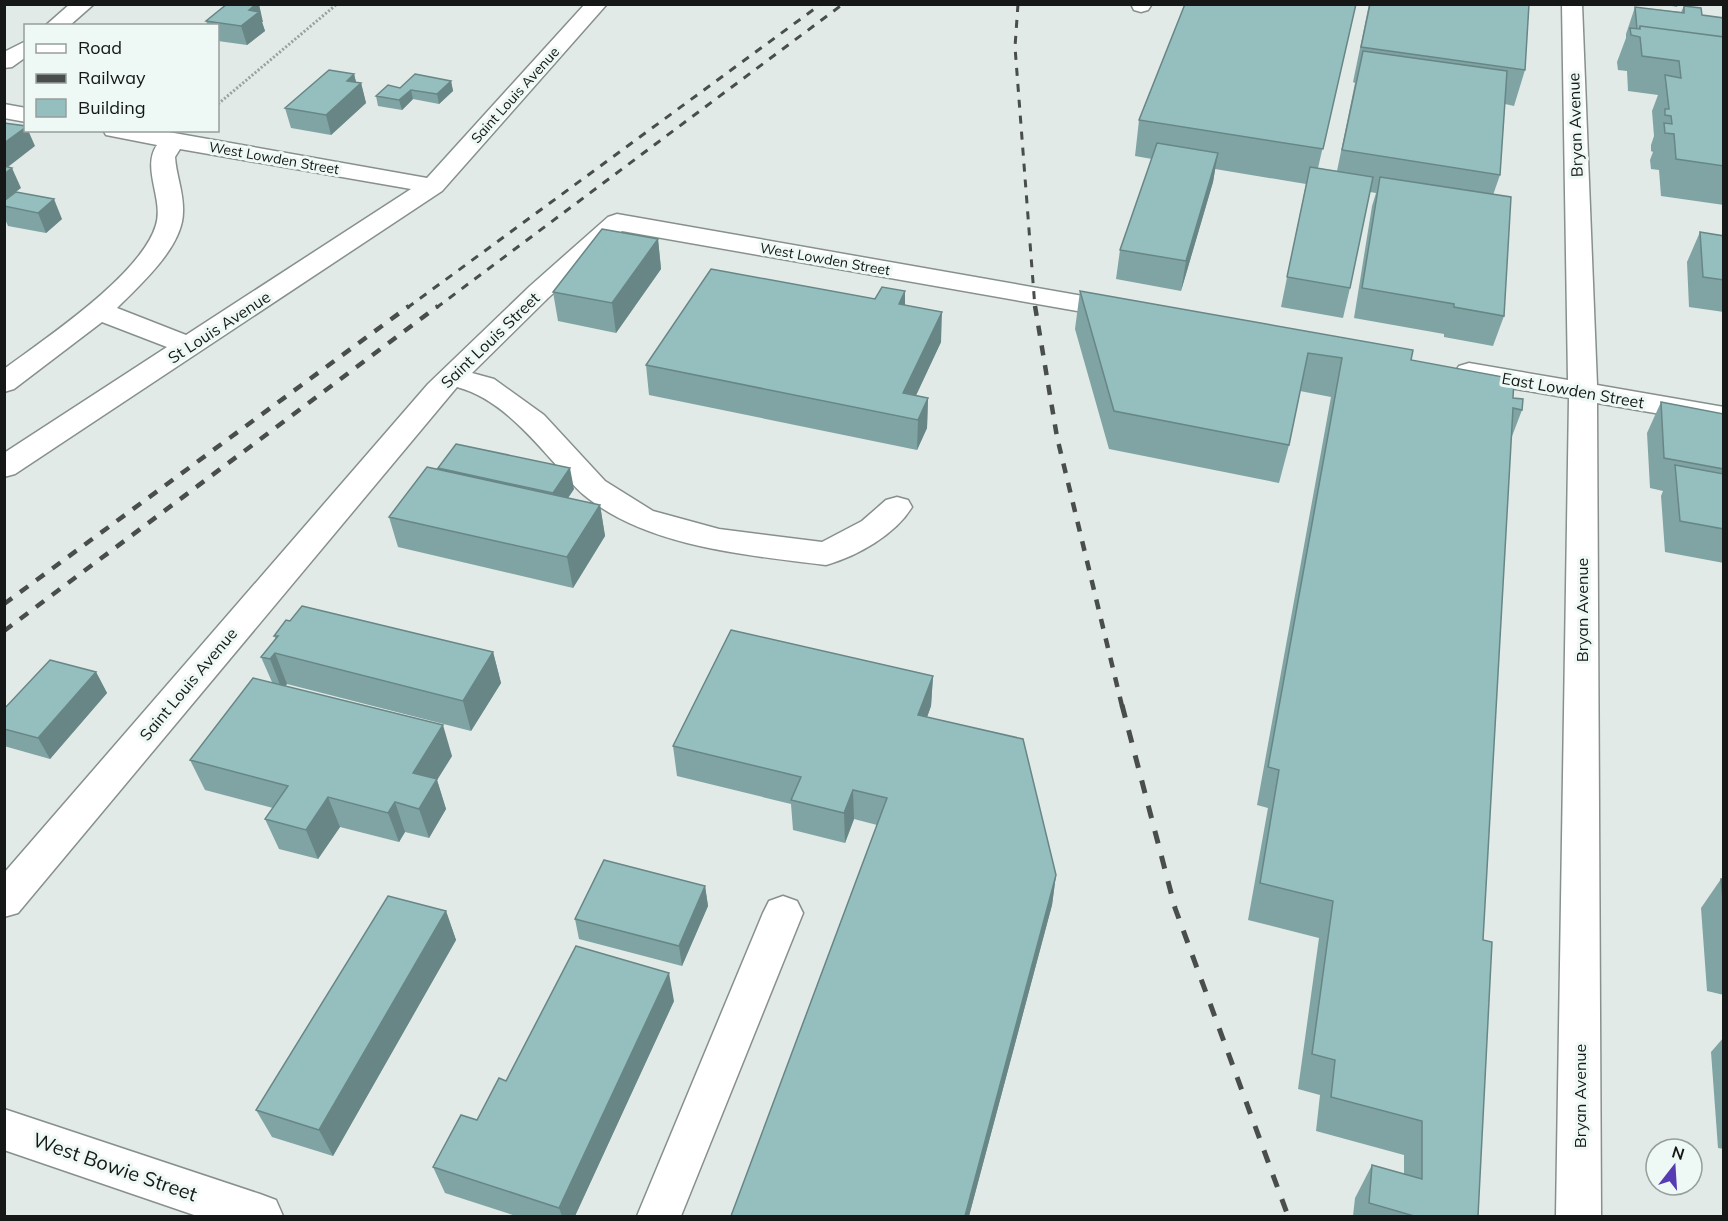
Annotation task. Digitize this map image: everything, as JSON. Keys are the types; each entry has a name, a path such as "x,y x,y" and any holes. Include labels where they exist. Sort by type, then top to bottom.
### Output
{"street":[{"path":"58,24 84,4"},
{"name":"Saint Louis Avenue","path":"433,186 597,4"},
{"name":"Bryan Avenue","path":"1572,4 1583,392 1579,1216"},
{"path":"4,63 24,48"},
{"path":"4,111 24,115"},
{"name":"West Lowden Street","path":"125,132 433,186"},
{"path":"4,383 99,311 154,255 172,214 163,157 166,149 175,141"},
{"name":"St Louis Avenue","path":"10,457 189,346 433,186"},
{"name":"West Lowden Street","path":"616,222 1150,316"},
{"name":"Saint Louis Street","path":"372,468 452,377 539,292 616,222"},
{"path":"99,311 189,346"},
{"name":"East Lowden Street","path":"1443,367 1724,416"},
{"path":"452,377 484,385 534,422 594,488 642,518 719,540 826,554 873,529 897,507"},
{"name":"Saint Louis Avenue","path":"4,901 372,468"},
{"path":"659,1216 783,912"},
{"name":"West Bowie Street","path":"4,1129 260,1216"}],"path":[{"path":"219,103 337,4"}],"building":[{"path":"227,4 256,4 249,10 259,12 241,26 206,21"},
{"path":"1185,4 1356,4 1323,149 1139,120"},
{"path":"1370,4 1529,4 1525,70 1361,47"},
{"path":"1684,6 1701,8 1702,15 1724,18 1724,37 1640,26 1637,29 1635,7 1684,13"},
{"path":"1640,26 1724,37 1724,166 1676,159 1674,134 1665,133 1664,123 1672,124 1671,116 1665,115 1665,109 1669,109 1665,75 1681,78 1679,61 1642,56 1640,37 1631,35 1630,28 1640,29"},
{"path":"1363,51 1507,71 1500,175 1342,150"},
{"path":"329,70 354,74 347,81 361,83 326,115 285,108"},
{"path":"415,74 451,81 437,94 411,90 399,100 376,96 388,85 400,88"},
{"path":"4,123 24,126 24,128 4,143"},
{"path":"1157,143 1218,153 1186,261 1120,250"},
{"path":"4,166 12,168 4,174"},
{"path":"1310,167 1373,177 1350,288 1287,277"},
{"path":"1380,177 1511,197 1504,316 1454,307 1454,304 1362,288"},
{"path":"16,192 54,199 38,213 4,206 4,201"},
{"path":"602,229 658,239 612,303 553,292"},
{"path":"1700,232 1724,236 1724,280 1703,277"},
{"path":"711,269 875,299 882,287 905,291 899,304 942,312 903,393 928,398 918,420 646,365"},
{"path":"1080,291 1413,350 1411,360 1514,379 1513,398 1523,399 1522,410 1513,408 1483,940 1492,942 1478,1216 1414,1216 1369,1203 1372,1165 1422,1179 1422,1121 1331,1097 1335,1060 1312,1054 1333,901 1260,883 1279,770 1268,767 1342,358 1308,353 1289,445 1114,411"},
{"path":"1661,402 1724,414 1724,469 1664,458"},
{"path":"456,444 570,468 553,493 438,468"},
{"path":"1675,465 1724,474 1724,529 1680,521"},
{"path":"427,467 600,505 567,557 389,517"},
{"path":"302,606 493,652 463,701 275,653 270,659 261,657 278,636 274,636 286,620 290,621"},
{"path":"731,630 933,676 918,715 1023,739 1056,875 965,1216 731,1216 887,798 853,790 844,813 791,800 801,777 673,746"},
{"path":"50,660 96,672 38,738 4,729 4,709"},
{"path":"253,678 443,725 413,773 437,779 419,809 395,802 388,813 328,797 306,830 265,819 288,786 190,760"},
{"path":"604,860 705,886 679,946 575,919"},
{"path":"1721,879 1724,879 1724,909"},
{"path":"388,896 446,911 319,1130 256,1110"},
{"path":"576,946 669,973 559,1208 433,1167 461,1115 477,1120 499,1078 506,1081"}],"railway":[{"path":"407,308 821,4"},
{"path":"436,308 843,4"},
{"path":"1018,4 1015,47 1035,308"},
{"path":"4,604 409,306"},
{"path":"4,631 438,306"},
{"path":"1035,306 1057,437 1122,706"},
{"path":"1122,705 1175,908 1288,1216"}]}
